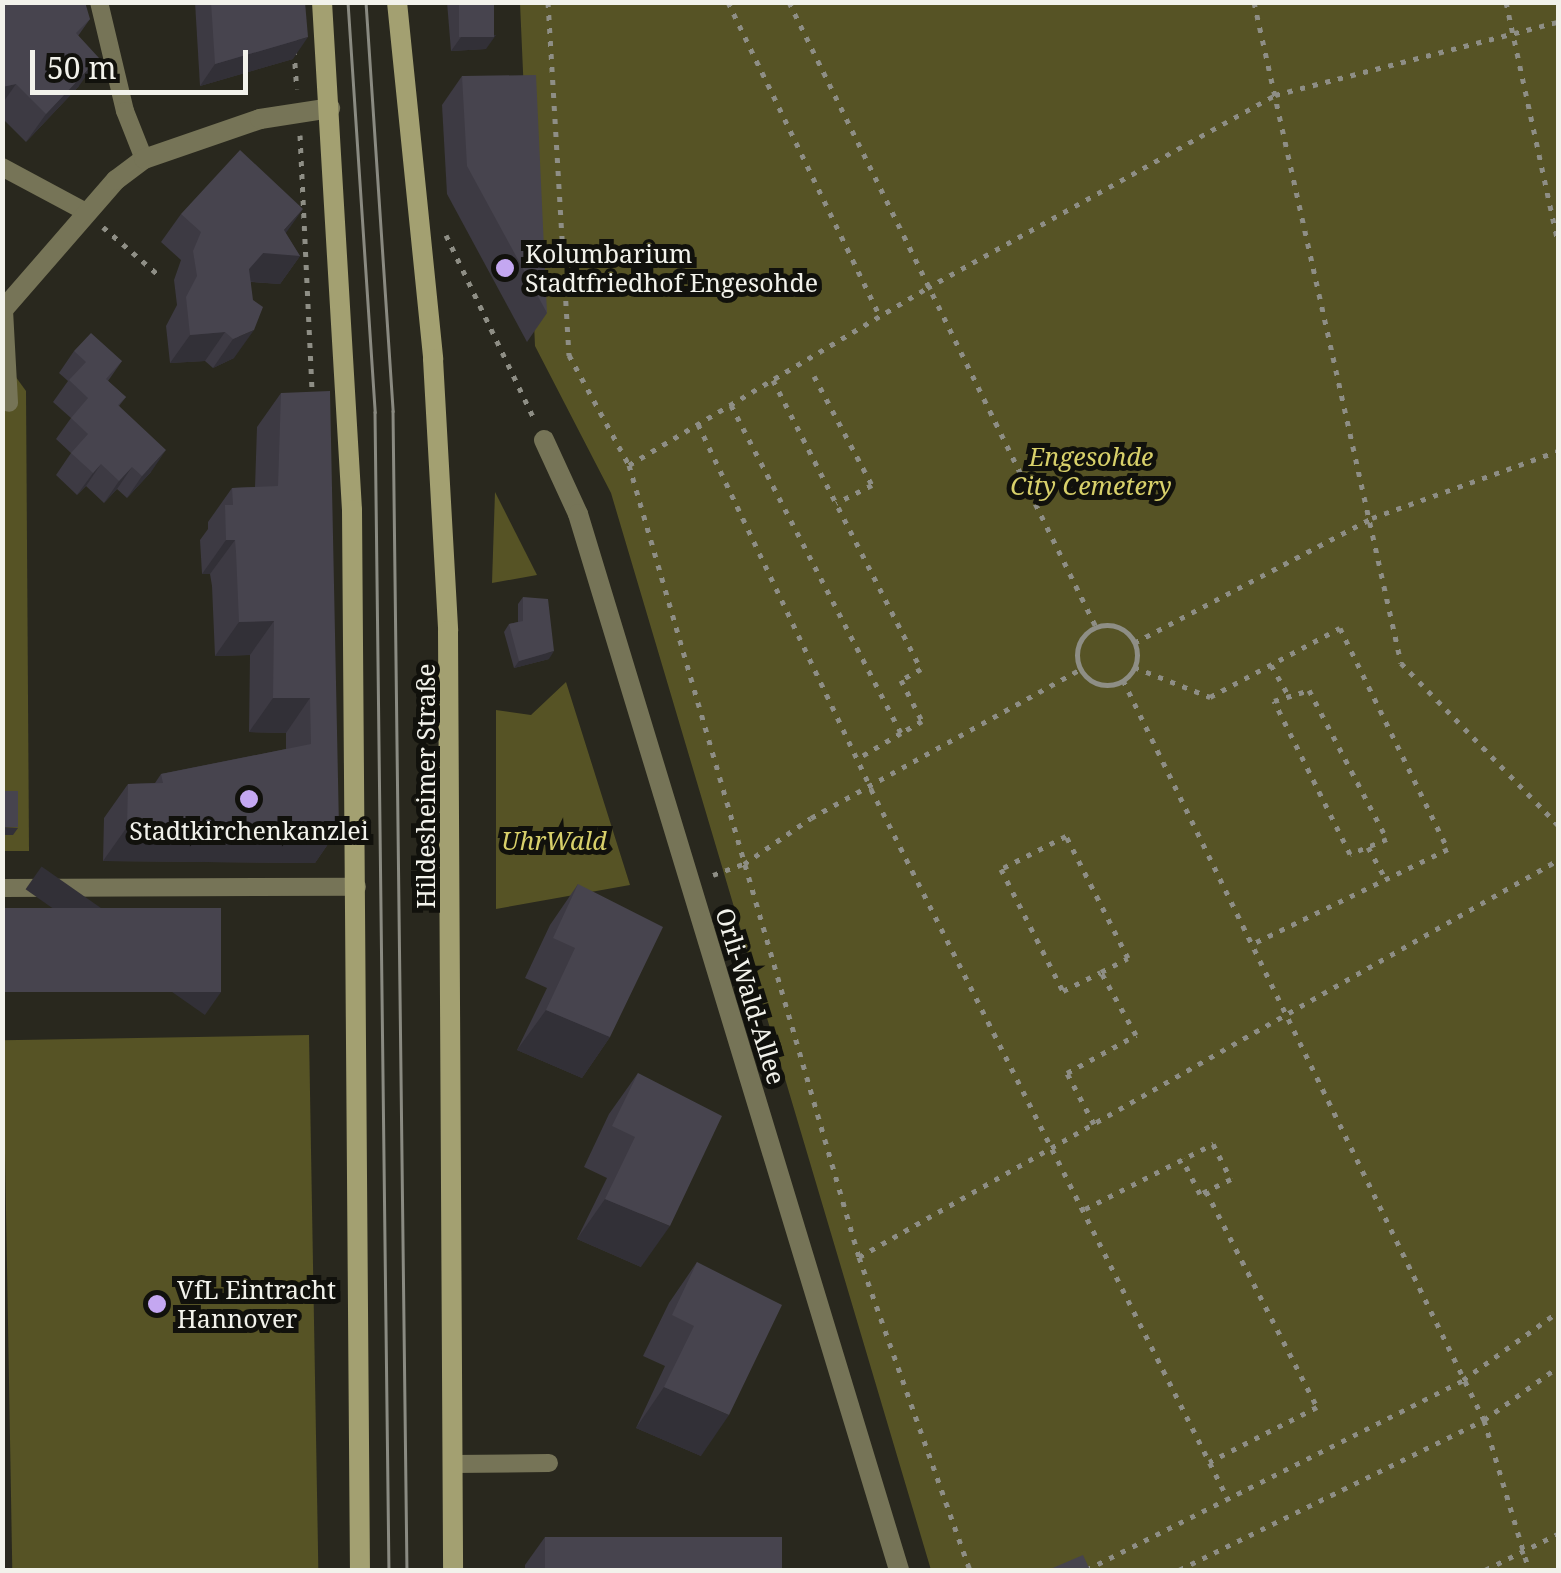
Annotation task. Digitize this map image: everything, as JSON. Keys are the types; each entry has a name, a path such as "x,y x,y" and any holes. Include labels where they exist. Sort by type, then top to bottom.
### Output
{"main road":[{"path":"322,2 352,491 358,887 360,1570"},
{"name":"Hildesheimer Straße","path":"397,2 418,217 448,631 453,1570"}],"street":[{"path":"3,310 86,212 144,160 299,110 330,108"},
{"name":"Orli-Wald-Allee","path":"544,440 578,514 899,1570"}],"lane":[{"path":"99,2 124,111 144,160"},
{"path":"2,167 86,212"},
{"path":"3,310 9,403"},
{"path":"2,888 358,887"},
{"path":"452,1464 550,1463"}],"path":[{"path":"548,2 569,356 629,464 859,1257 970,1570"},
{"path":"728,2 880,316"},
{"path":"789,2 1096,627"},
{"path":"1254,2 1372,518 1401,663 1558,825"},
{"path":"1506,2 1558,242"},
{"path":"629,464 927,288 1275,95 1513,30 1558,22"},
{"path":"294,38 312,414"},
{"path":"86,212 162,277"},
{"path":"418,217 437,215 544,440"},
{"path":"814,376 872,485 836,504"},
{"path":"772,380 921,669 901,680 922,720 857,758"},
{"path":"731,404 901,733"},
{"path":"698,424 872,789 1055,1146 1227,1497"},
{"path":"1134,643 1372,518 1558,450"},
{"path":"1096,627 1122,630 1134,643 1134,668 1123,680 1100,684 1081,669 1081,640 1096,627"},
{"path":"1134,668 1210,697 1340,628 1448,848 1254,943"},
{"path":"1271,665 1288,695"},
{"path":"690,884 744,864 811,818 872,789 1081,669"},
{"path":"1123,680 1484,1420 1530,1570"},
{"path":"1309,690 1386,839 1368,847 1350,854 1274,701 1309,690"},
{"path":"1066,836 1128,958 1101,972 1063,991 1001,869 1066,836"},
{"path":"1368,847 1386,878"},
{"path":"859,1257 1558,860"},
{"path":"1094,1124 1067,1074 1136,1035 1101,972"},
{"path":"1086,1209 1182,1159 1213,1144 1231,1178 1200,1194 1182,1159"},
{"path":"1206,1191 1316,1407 1209,1462"},
{"path":"1086,1570 1464,1380 1558,1312"},
{"path":"1179,1570 1484,1420 1558,1366"},
{"path":"1485,1570 1558,1534"}],"green space":[{"name":"Engesohde City Cemetery","path":"520,3 1558,3 1558,1570 931,1570 611,493 535,346"},
{"path":"2,358 26,391 29,851 3,851"},
{"path":"495,492 537,575 492,583"},
{"name":"UhrWald","path":"566,682 630,885 496,909 496,710 531,715"},
{"name":"VfL Eintracht Hannover","path":"309,1035 318,1570 12,1570 3,1040"}],"building":[{"path":"2,2 85,2 90,19 76,33 99,58 46,114 16,84 2,87"},
{"path":"211,2 305,2 308,37 215,64"},
{"path":"459,2 494,2 494,37 459,37"},
{"path":"536,75 547,313 467,166 462,76"},
{"path":"240,150 303,209 284,230 300,256 263,253 249,269 253,300 263,307 254,330 233,339 225,332 190,335 186,297 197,276 193,251 201,232 181,214"},
{"path":"91,333 122,361 106,379 126,397 118,405 166,450 142,476 132,467 119,481 101,464 93,473 71,453 88,434 71,418 88,398 69,380 86,362 74,351"},
{"path":"330,391 339,828 127,827 128,784 163,783 161,774 311,744 310,698 273,698 274,621 239,622 235,540 226,540 225,505 233,505 232,488 278,486 281,393"},
{"path":"523,597 548,599 554,651 519,661 509,624 523,621"},
{"path":"2,791 18,791 18,827 2,827"},
{"path":"578,884 663,927 610,1037 546,1010 575,948 553,938"},
{"path":"2,908 221,908 221,992 2,992"},
{"path":"638,1073 722,1116 670,1226 605,1199 635,1137 612,1126"},
{"path":"697,1262 782,1305 729,1415 664,1387 694,1326 672,1315"},
{"path":"545,1537 782,1537 782,1570 545,1570"},
{"path":"1083,1555 1090,1570 1048,1570"}],"tram line":[{"path":"348,2 375,412 389,1570"},
{"path":"366,2 393,411 407,1570"}],"place":[{"name":"Kolumbarium Stadtfriedhof Engesohde","path":"505,268"},
{"name":"Stadtkirchenkanzlei","path":"249,799"},
{"name":"VfL Eintracht Hannover","path":"157,1304"}]}
